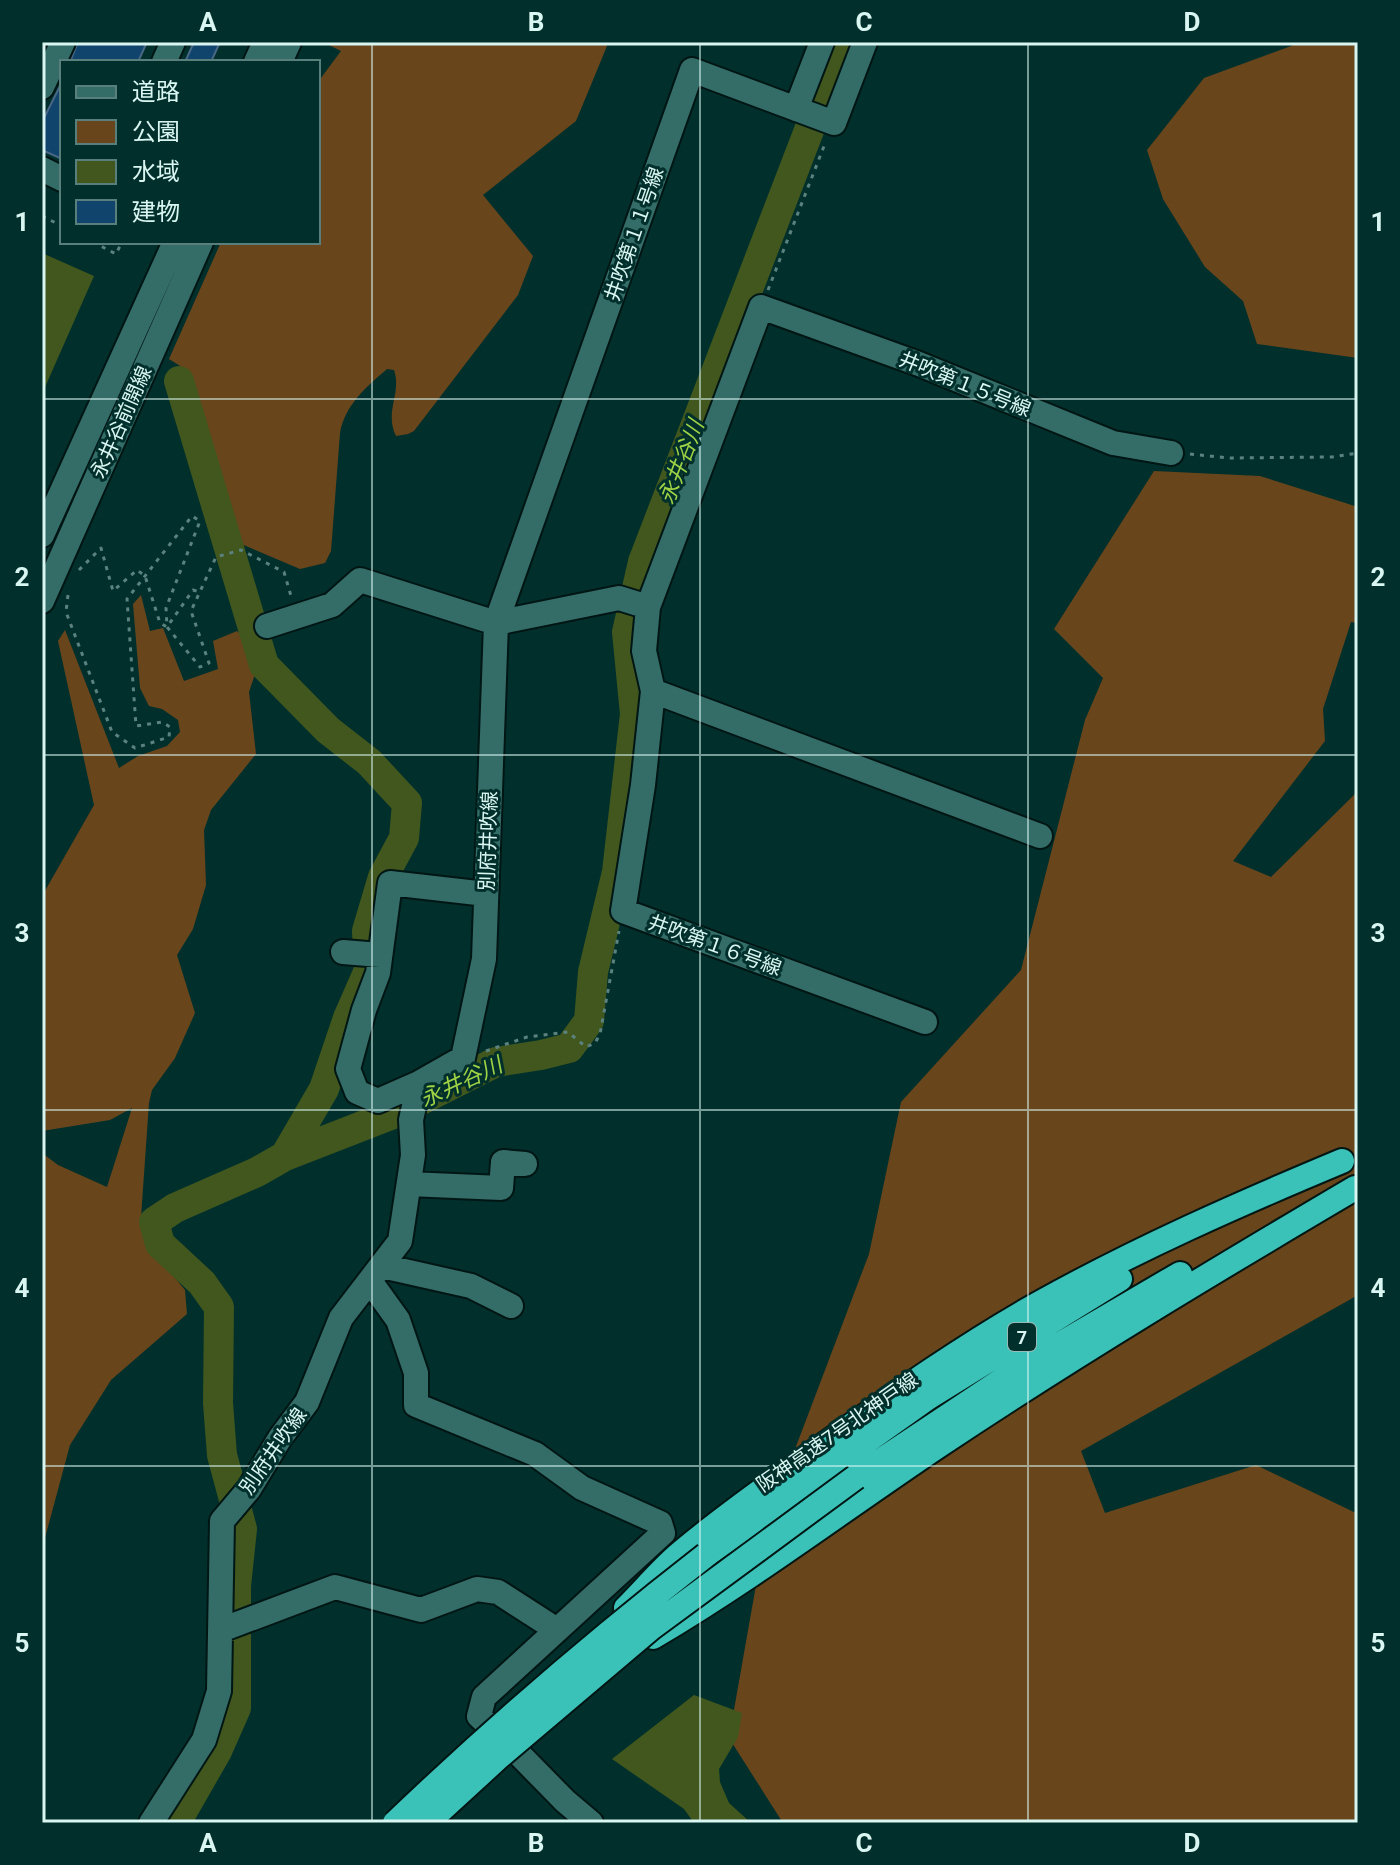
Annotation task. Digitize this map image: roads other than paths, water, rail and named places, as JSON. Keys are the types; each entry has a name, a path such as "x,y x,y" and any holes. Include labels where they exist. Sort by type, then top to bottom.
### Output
{"highway":[{"name":"阪神高速7号北神戸線","path":"395,1823 484,1738 638,1609 706,1555 843,1456 1013,1342 1183,1243 1350,1157"},
{"path":"402,1823 550,1685 675,1558 725,1517 843,1432 1038,1304 1207,1218 1350,1157"},
{"path":"416,1823 501,1745 561,1696 712,1602 941,1444 1061,1366 1356,1187"},
{"name":"7","path":"427,1823 500,1756 651,1628 856,1477 1014,1372 1109,1314 1194,1267 1356,1187"}],"street":[{"path":"42,87 63,42"},
{"path":"815,116 822,42"},
{"path":"815,116 865,42"},
{"name":"井吹第１１号線","path":"496,623 692,70 815,116"},
{"path":"42,169 60,178"},
{"name":"永井谷前開線","path":"44,527 174,244"},
{"name":"永井谷前開線","path":"42,601 69,566 73,533 200,244"},
{"name":"井吹第１５号線","path":"761,307 919,364 1113,443 1171,453"},
{"name":"井吹第１６号線","path":"761,307 636,604 653,691 643,785 623,911 925,1022"},
{"path":"44,527 73,533"},
{"path":"267,626 332,605 360,580 496,623 636,604"},
{"name":"別府井吹線","path":"151,1823 204,1740 219,1691 230,1626 222,1521 249,1489 280,1438 307,1402 341,1318 400,1241 413,1155 411,1120 419,1083 463,1058 484,959 496,623"},
{"path":"653,691 1040,836"},
{"path":"419,1083 378,1101 357,1092 348,1069 378,973 364,954 390,883 486,894"},
{"path":"409,1184 501,1188 503,1162 525,1164"},
{"path":"376,1274 471,1286 511,1306"},
{"path":"376,1274 398,1320 416,1373 416,1405 535,1454 582,1488 660,1523 663,1533 484,1697 479,1716 591,1823"},
{"path":"230,1626 335,1587 421,1610 477,1589 498,1592 557,1630"}],"water":[{"path":"42,253 94,276 42,394"},
{"path":"694,1695 742,1713 738,1737 719,1769 720,1782 729,1803 751,1823 694,1823 684,1809 612,1759"}],"waterway":[{"name":"永井谷川","path":"178,1823 236,1708 236,1586 242,1529 222,1455 218,1403 219,1307 202,1283 160,1244 154,1222 175,1208 257,1172 285,1156 393,1114 496,1062 569,1048 589,1021 593,972 617,872 635,714 627,632 643,562 843,42"},
{"path":"179,381 264,665 328,730 369,762 407,803 404,838 383,877 367,931 369,970 348,1018 324,1089 285,1156"}]}
